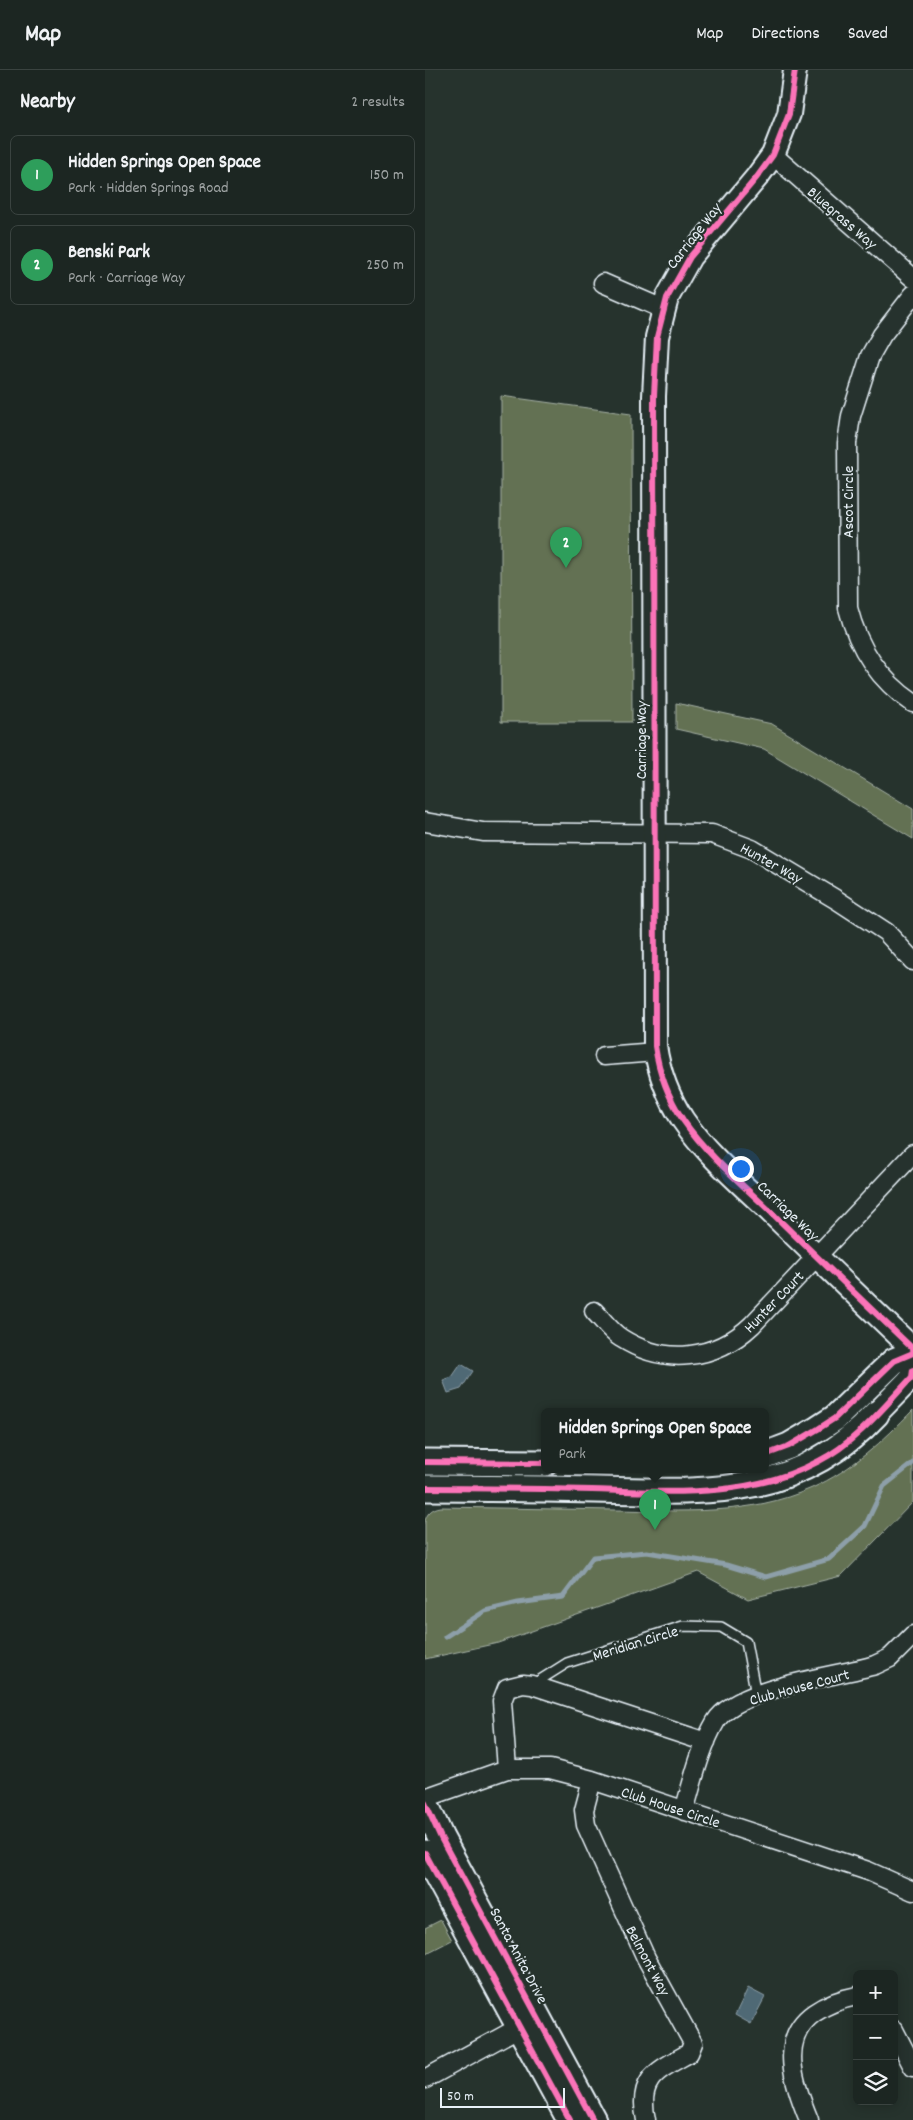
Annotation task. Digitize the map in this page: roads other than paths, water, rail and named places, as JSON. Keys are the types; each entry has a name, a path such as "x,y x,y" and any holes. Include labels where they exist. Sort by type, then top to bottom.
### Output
{"main road":[{"path":"769,1454 789,1446 818,1430 835,1418 894,1361 913,1353"},
{"path":"425,1488 658,1491 706,1491 739,1488 770,1481 819,1462 849,1440 876,1414"},
{"path":"425,1462 541,1463"},
{"name":"Santa Anita Drive","path":"425,1803 529,2022 570,2120"},
{"name":"Santa Anita Drive","path":"425,1854 529,2022 593,2120"}],"street":[{"name":"Carriage Way","path":"795,70 789,114 773,155 690,257 673,285 663,309 657,337 654,396 654,1029 656,1052 660,1072 669,1095 691,1130 710,1152 913,1349"},
{"name":"Bluegrass Way","path":"773,155 913,278"},
{"path":"603,283 663,309"},
{"name":"Ascot Circle","path":"913,295 882,335 870,356 851,416 847,443 847,466 848,608 853,626 869,659 880,674 913,703"},
{"name":"Hunter Way","path":"425,822 483,832 712,834 752,848 837,900 886,932 913,961"},
{"path":"604,1056 656,1052"},
{"path":"816,1256 913,1154"},
{"name":"Hunter Court","path":"595,1311 619,1337 646,1351 668,1355 703,1353 727,1343 745,1331 816,1256"},
{"path":"876,1414 912,1377 913,1370"},
{"name":"Club House Court","path":"685,1811 706,1742 717,1719 732,1705 756,1695 875,1665 890,1658 913,1635"},
{"name":"Meridian Circle","path":"507,1769 501,1701 507,1688 513,1686 532,1685 706,1742"},
{"name":"Club House Circle","path":"425,1798 507,1769 550,1769 592,1780 868,1871 913,1891"},
{"name":"Belmont Way","path":"592,1780 584,1810 586,1825 646,1958 693,2043 689,2053 656,2072 647,2082 643,2107 646,2120"},
{"path":"809,2120 795,2082 792,2052 794,2036 805,2019 820,2009 853,1997"},
{"path":"425,2079 529,2022"},
{"path":"898,2038 913,2067"}],"lane":[{"name":"Meridian Circle","path":"532,1685 567,1663 683,1626 721,1627 746,1642 756,1695"}],"water":[{"path":"461,1364 473,1371 461,1389 448,1393 443,1380 452,1377"},
{"path":"748,1988 765,1997 751,2024 735,2015"}],"waterway":[{"path":"445,1637 485,1611 518,1603 563,1597 593,1557 647,1552 726,1565 766,1577 829,1559 865,1526 884,1486 913,1463"}],"place":[{"name":"Benski Park","path":"566,568"},
{"name":"Hidden Springs Open Space","path":"655,1530"}]}
